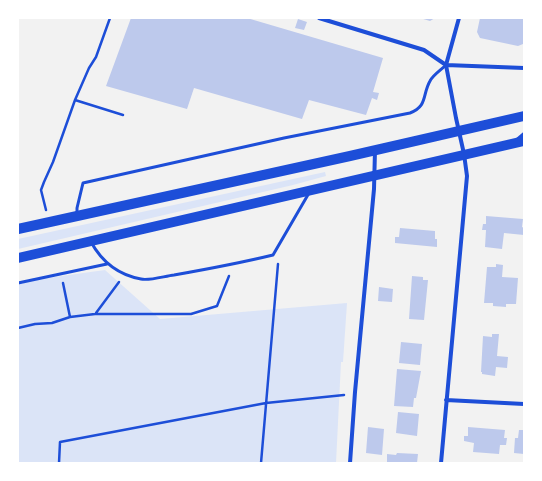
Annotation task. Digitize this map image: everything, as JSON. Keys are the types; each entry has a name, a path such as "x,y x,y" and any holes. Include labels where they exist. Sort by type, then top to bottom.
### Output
{"main road":[{"path":"18,229 459,132 524,116"},
{"path":"18,258 524,141"}],"street":[{"path":"319,18 424,50 446,65 524,68"},
{"path":"441,463 467,176 446,65 459,18"},
{"path":"512,144 524,134"},
{"path":"350,463 375,175 375,150"},
{"path":"446,400 524,404"}],"lane":[{"path":"76,216 83,183 284,138 410,113 418,110 424,102 430,81 446,65"},
{"path":"91,241 98,254 107,264 124,274 142,280 234,264 273,255 311,190"},
{"path":"18,283 107,264"}],"path":[{"path":"41,190 89,68 96,57 110,18"},
{"path":"76,100 123,115"},
{"path":"261,463 278,264 273,255"},
{"path":"18,328 35,324 52,323 70,317 95,314 191,314 216,306 234,264"},
{"path":"95,314 124,274"},
{"path":"66,296 70,317"},
{"path":"59,463 60,442 218,411 266,403 340,396 355,392"}],"shaded area":[{"path":"325,172 326,176 293,185 18,249 18,239"},
{"path":"105,270 160,319 347,303 343,362 341,362 336,463 18,463 18,282"}],"building":[{"path":"131,18 247,18 383,58 373,92 379,93 377,100 372,98 366,115 309,100 302,119 194,88 187,109 106,86"},
{"path":"420,18 435,18 430,21"},
{"path":"480,18 524,18 523,44 518,46 480,38 477,32"},
{"path":"298,19 307,22 304,30 295,28"},
{"path":"486,216 523,219 522,227 524,228 524,235 504,233 502,249 485,247 486,230 482,230 483,224 486,224"},
{"path":"400,228 435,231 437,247 395,243 395,237 399,237"},
{"path":"496,264 503,265 502,277 518,278 516,304 506,304 506,307 493,306 493,303 484,303 487,267 496,267"},
{"path":"412,276 423,277 423,280 428,280 424,320 409,319"},
{"path":"379,287 393,289 392,302 378,301"},
{"path":"492,334 499,334 497,356 508,357 507,368 496,367 495,376 482,374 481,372 483,336 492,337"},
{"path":"401,342 422,344 420,365 399,363"},
{"path":"397,369 421,371 413,407 394,406"},
{"path":"398,412 419,414 417,436 396,433"},
{"path":"368,427 384,429 382,455 366,453"},
{"path":"468,427 505,430 504,438 507,438 506,445 500,445 499,454 473,452 474,443 464,441 464,436 468,436"},
{"path":"519,430 524,430 524,454 514,453 515,438 518,438"},
{"path":"397,453 418,454 417,463 387,463 387,454 396,455"}]}
